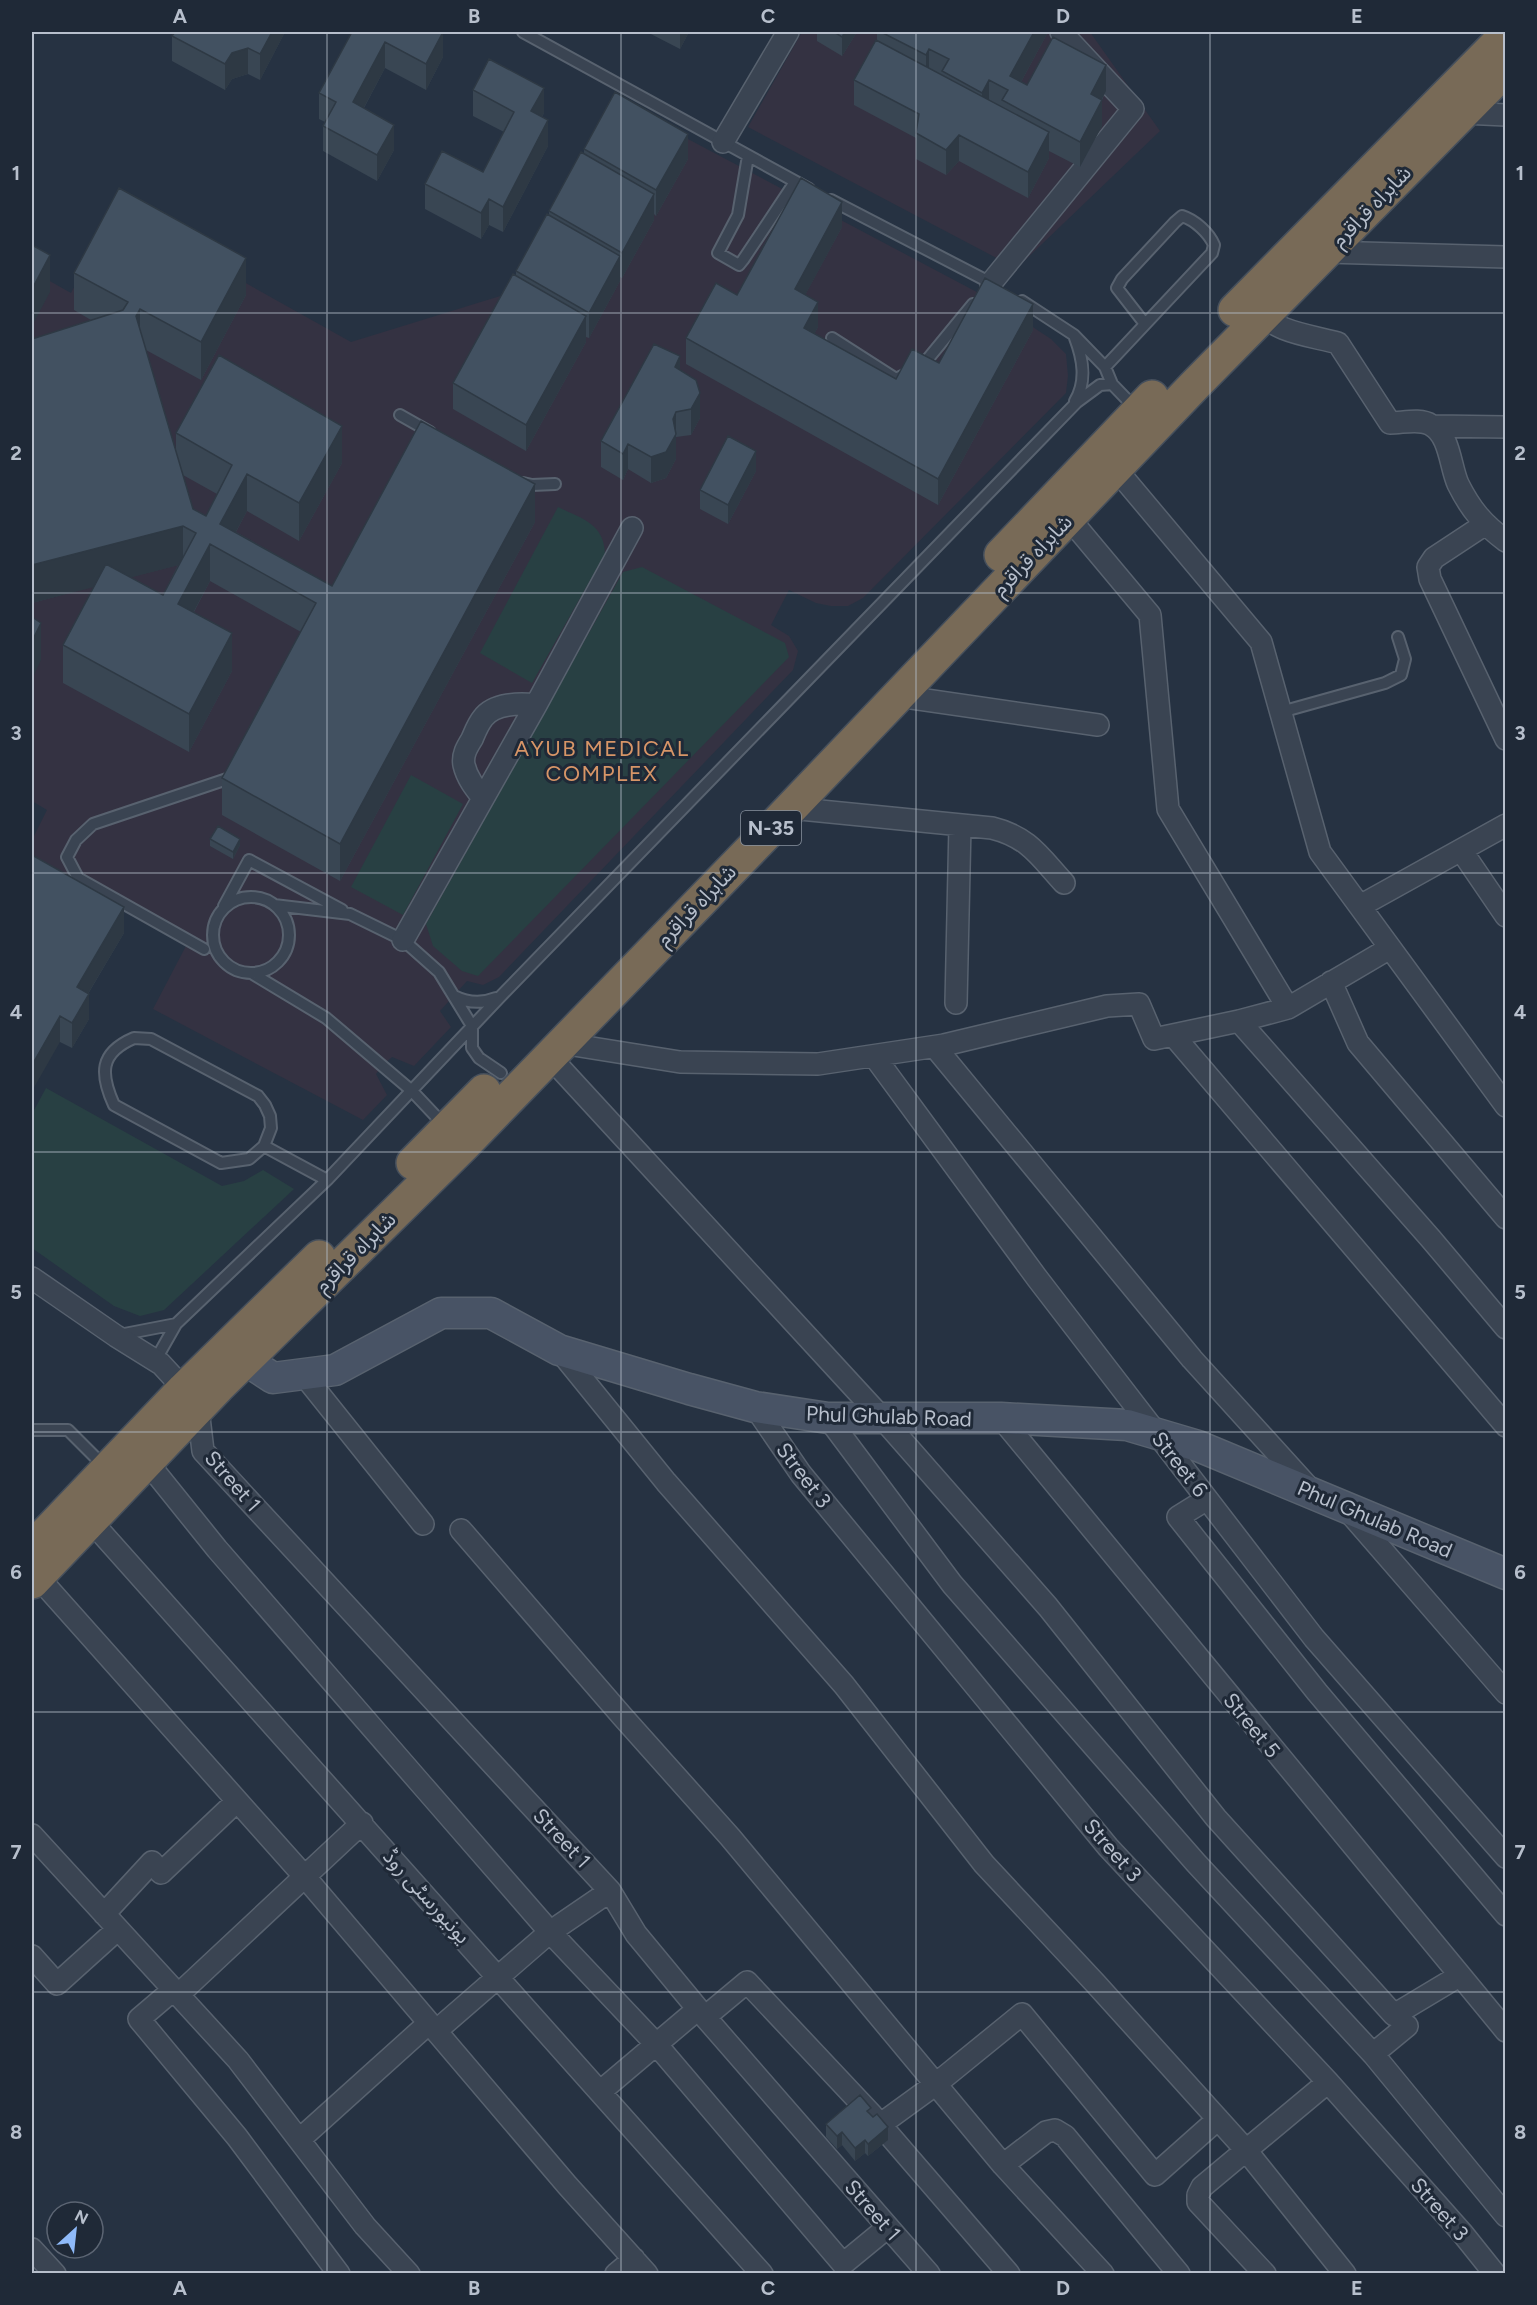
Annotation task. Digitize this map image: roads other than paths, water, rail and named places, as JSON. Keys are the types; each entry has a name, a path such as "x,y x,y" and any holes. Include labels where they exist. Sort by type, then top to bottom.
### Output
{"highway":[{"name":"شاہراہ قراقرم","path":"34,1569 90,1520 147,1462 191,1399 447,1129 753,814 1146,420 1506,35"},
{"name":"شاہراہ قراقرم","path":"1254,307 1326,252 1506,69"},
{"name":"شاہراہ قراقرم","path":"34,1569 107,1469 191,1399 246,1361 463,1146 1115,468 1146,420"}],"street":[{"path":"723,142 788,32"},
{"path":"996,286 1133,109 1061,32"},
{"path":"1462,113 1506,115"},
{"path":"1326,252 1506,257"},
{"path":"1254,307 1289,331 1338,343 1390,423 1423,421 1434,426 1506,427"},
{"path":"1434,426 1444,440 1458,483 1484,525 1506,541"},
{"path":"1115,468 1261,642 1320,852 1506,1106"},
{"path":"1068,517 1150,615 1168,809 1288,1008"},
{"path":"1484,525 1434,558 1428,567 1430,579 1506,739"},
{"path":"403,940 536,705 632,528"},
{"path":"898,696 1098,725"},
{"path":"483,798 468,778 464,763 465,751 484,717 495,709 506,706 521,703 536,705"},
{"path":"790,808 992,828 1009,832 1023,840 1064,884"},
{"path":"956,1003 960,825"},
{"path":"1359,906 1506,825"},
{"path":"1461,850 1506,916"},
{"path":"555,1050 680,1062 818,1064 935,1047 1107,1006 1139,1004 1154,1039 1288,1008 1390,948"},
{"path":"1331,982 1358,1043 1506,1218"},
{"path":"1239,1021 1431,1239 1506,1328"},
{"path":"1173,1035 1506,1426"},
{"path":"935,1047 1192,1359 1314,1494"},
{"path":"555,1050 1048,1607 1216,1818 1394,2014 1459,1976"},
{"name":"Street 6","path":"874,1056 1037,1278 1314,1638 1506,1857"},
{"path":"32,1278 155,1361 169,1372 191,1399"},
{"name":"Phul Ghulab Road","path":"246,1361 273,1378 335,1370 441,1312 491,1313 558,1350 755,1407 828,1418 1001,1418 1127,1425 1198,1446 1506,1574"},
{"path":"558,1350 666,1482 844,1685 984,1864 1218,2119 1345,2274"},
{"path":"303,1374 423,1524"},
{"name":"Street 1","path":"191,1399 203,1451 610,1891 636,1934 701,2013 929,2274"},
{"name":"Street 3","path":"755,1407 801,1474 1108,1847 1328,2082 1463,2234 1495,2274"},
{"path":"828,1418 952,1584 1196,1863 1373,2054 1506,2216"},
{"name":"Street 5","path":"1001,1418 1506,2031"},
{"path":"147,1462 218,1549 550,1932 656,2044 847,2269 888,2227"},
{"path":"1207,1499 1178,1517 1317,1692 1506,1914"},
{"path":"1343,1505 1506,1693"},
{"name":"یونیورسٹی روڈ","path":"90,1520 500,1977 757,2272"},
{"path":"461,1530 730,1837 1003,2165 1103,2274"},
{"path":"34,1569 305,1877 567,2185 640,2266 616,2274"},
{"path":"32,1956 57,1984 111,1922 152,1862 161,1873 237,1801"},
{"path":"339,2274 237,2137 139,2019 176,1992 362,1823"},
{"path":"32,1835 238,2060 365,2226 409,2274"},
{"path":"299,2140 432,2027 500,1977 550,1932 610,1891"},
{"path":"601,2091 656,2044 747,1982 881,2124 1009,2274"},
{"path":"881,2124 936,2084 1022,2014 1155,2175 1218,2119"},
{"path":"1373,2054 1407,2026"},
{"path":"1266,2274 1198,2202 1198,2195 1202,2187 1328,2082"},
{"path":"1003,2165 1046,2132 1055,2130 1065,2136 1179,2274"},
{"path":"32,2249 54,2274"}],"lane":[{"path":"523,32 795,182 996,286 922,366 896,379 832,338"},
{"path":"748,156 738,215 718,253 734,264 739,265 795,182"},
{"path":"1106,367 1212,253 1214,245 1210,237 1189,218 1182,216 1175,222 1122,279 1117,288 1145,324"},
{"path":"1011,295 1053,319 1074,335 1106,367 1112,384 1146,420"},
{"path":"1069,411 1082,383 1080,352 1074,335"},
{"path":"155,1361 176,1324 327,1180 472,1026 1069,411 1088,392 1100,385 1112,384"},
{"path":"400,415 439,437"},
{"path":"517,482 532,485 555,484"},
{"path":"1281,712 1386,682 1401,675 1405,659 1398,637"},
{"path":"204,949 78,878 67,857 76,840 93,824 236,776"},
{"path":"447,1129 412,1091 326,1018 253,974 237,971 224,962 215,951 212,937 214,924 249,860 403,940 439,972 472,1026 472,1048 479,1058 501,1073"},
{"path":"221,911 231,902 245,897 257,898 274,905 350,914"},
{"path":"253,974 268,969 280,960 288,945 289,930 284,916 274,905"},
{"path":"453,996 466,1002 486,1002 500,997"},
{"path":"134,1038 151,1039 258,1096 270,1116 271,1128 264,1146 249,1159 221,1163 114,1105 106,1088 104,1072 108,1057 119,1044 134,1038"},
{"path":"264,1146 327,1180"},
{"path":"116,1336 176,1324"},
{"path":"32,1431 68,1430 107,1469"}],"district":[{"name":"AYUB MEDICAL COMPLEX","path":"602,760"}]}
